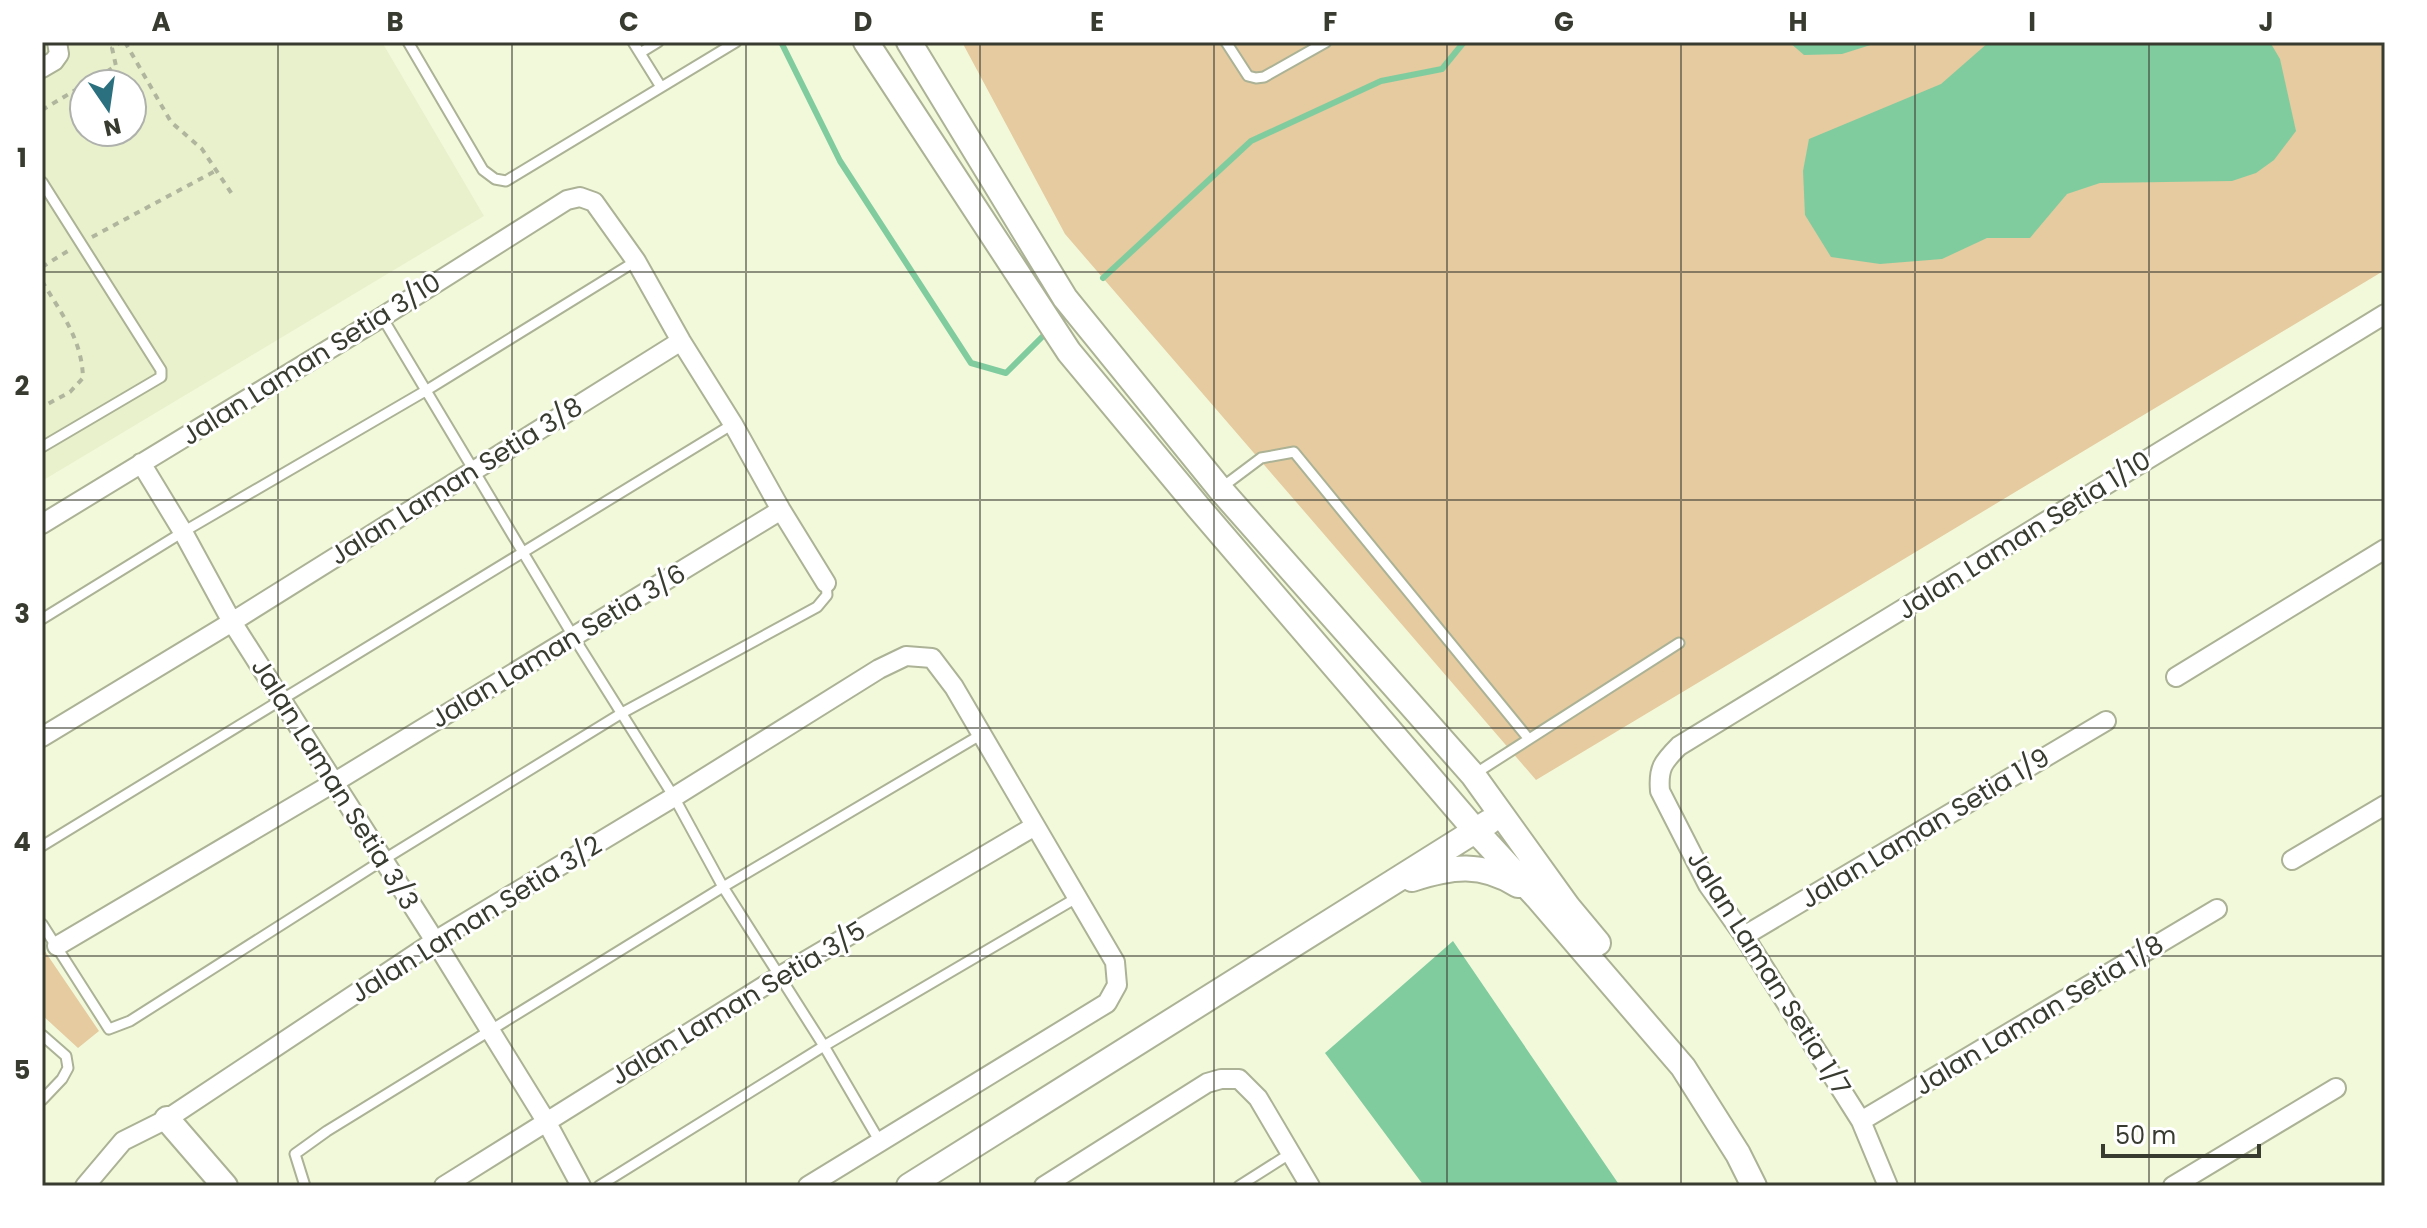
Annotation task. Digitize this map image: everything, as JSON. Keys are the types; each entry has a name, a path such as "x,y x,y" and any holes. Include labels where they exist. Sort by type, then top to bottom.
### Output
{"street":[{"path":"42,68 59,54 57,42"},
{"path":"866,42 1069,352 1218,531 1683,1067 1738,1154 1754,1186"},
{"path":"909,42 1065,298 1220,489 1473,775 1568,907 1695,1059 1770,1186"},
{"name":"Jalan Laman Setia 3/10","path":"42,524 382,317 567,200 580,197 594,202 636,261"},
{"path":"636,261 826,583"},
{"name":"Jalan Laman Setia 1/10","path":"1665,760 1679,746 2385,314"},
{"name":"Jalan Laman Setia 3/8","path":"42,737 681,341"},
{"name":"Jalan Laman Setia 3/3","path":"141,463 232,622 435,941 546,1121 581,1186"},
{"name":"Jalan Laman Setia 3/6","path":"57,946 335,782 781,510"},
{"path":"2176,677 2385,549"},
{"name":"Jalan Laman Setia 3/2","path":"85,1186 123,1141 167,1119 435,941 879,669 906,656 932,658 954,687 982,734"},
{"name":"Jalan Laman Setia 1/9","path":"1744,936 2106,721"},
{"path":"808,1186 1107,1003 1117,985 1115,962 982,734"},
{"name":"Jalan Laman Setia 1/7","path":"1665,760 1658,774 1660,791 1708,885 1744,936 1861,1121 1888,1186"},
{"path":"2292,860 2385,805"},
{"path":"909,1186 1502,815"},
{"name":"Jalan Laman Setia 3/5","path":"444,1186 780,976 1035,826"},
{"path":"1390,886 1436,871 1471,867 1497,873 1537,897"},
{"name":"Jalan Laman Setia 1/8","path":"1861,1121 2217,909"},
{"path":"1044,1186 1207,1083 1221,1079 1239,1079 1258,1098 1310,1186"},
{"path":"2173,1186 2336,1088"},
{"path":"167,1119 225,1186"}],"lane":[{"path":"408,42 483,170 495,179 506,181 736,42"},
{"path":"633,42 661,87"},
{"path":"640,53 658,42"},
{"path":"1226,42 1248,76 1256,78 1264,77 1326,42"},
{"path":"42,182 161,370 161,377 42,447"},
{"path":"42,619 183,532 427,390 636,261"},
{"path":"382,317 573,636 674,797 723,887 824,1046 880,1142"},
{"path":"42,846 733,424"},
{"path":"1220,489 1261,458 1294,452 1528,738"},
{"path":"42,924 109,1029 130,1021 622,713 817,607 827,595 826,583"},
{"path":"1473,775 1679,643"},
{"path":"305,1186 295,1154 327,1131 723,887 982,734"},
{"path":"599,1186 824,1046 1078,897"},
{"path":"42,1035 66,1056 68,1068 42,1100"},
{"path":"1239,1186 1291,1153"}],"path":[{"path":"113,68 116,66 112,48 123,42 171,122 202,149 234,197"},
{"path":"42,110 68,95"},
{"path":"42,267 217,170"},
{"path":"42,281 76,338 83,360 83,378 70,392 42,407"}],"shaded area":[{"path":"42,42 382,42 484,216 42,481"},
{"path":"962,42 2385,42 2385,270 1536,780 1065,234"},
{"path":"1789,42 1880,42 1842,54 1804,55"},
{"path":"1989,42 2270,42 2280,59 2296,131 2274,160 2256,173 2232,181 2100,183 2067,194 2030,238 1987,238 1942,259 1880,264 1831,257 1805,215 1803,171 1809,139 1941,84"},
{"path":"1453,941 1620,1186 1424,1186 1325,1053"},
{"path":"42,947 99,1031 78,1048 42,1015"}],"waterway":[{"path":"781,42 840,161 971,363 1006,373 1046,333"},
{"path":"1103,278 1251,141 1381,81 1442,69 1464,42"}]}
